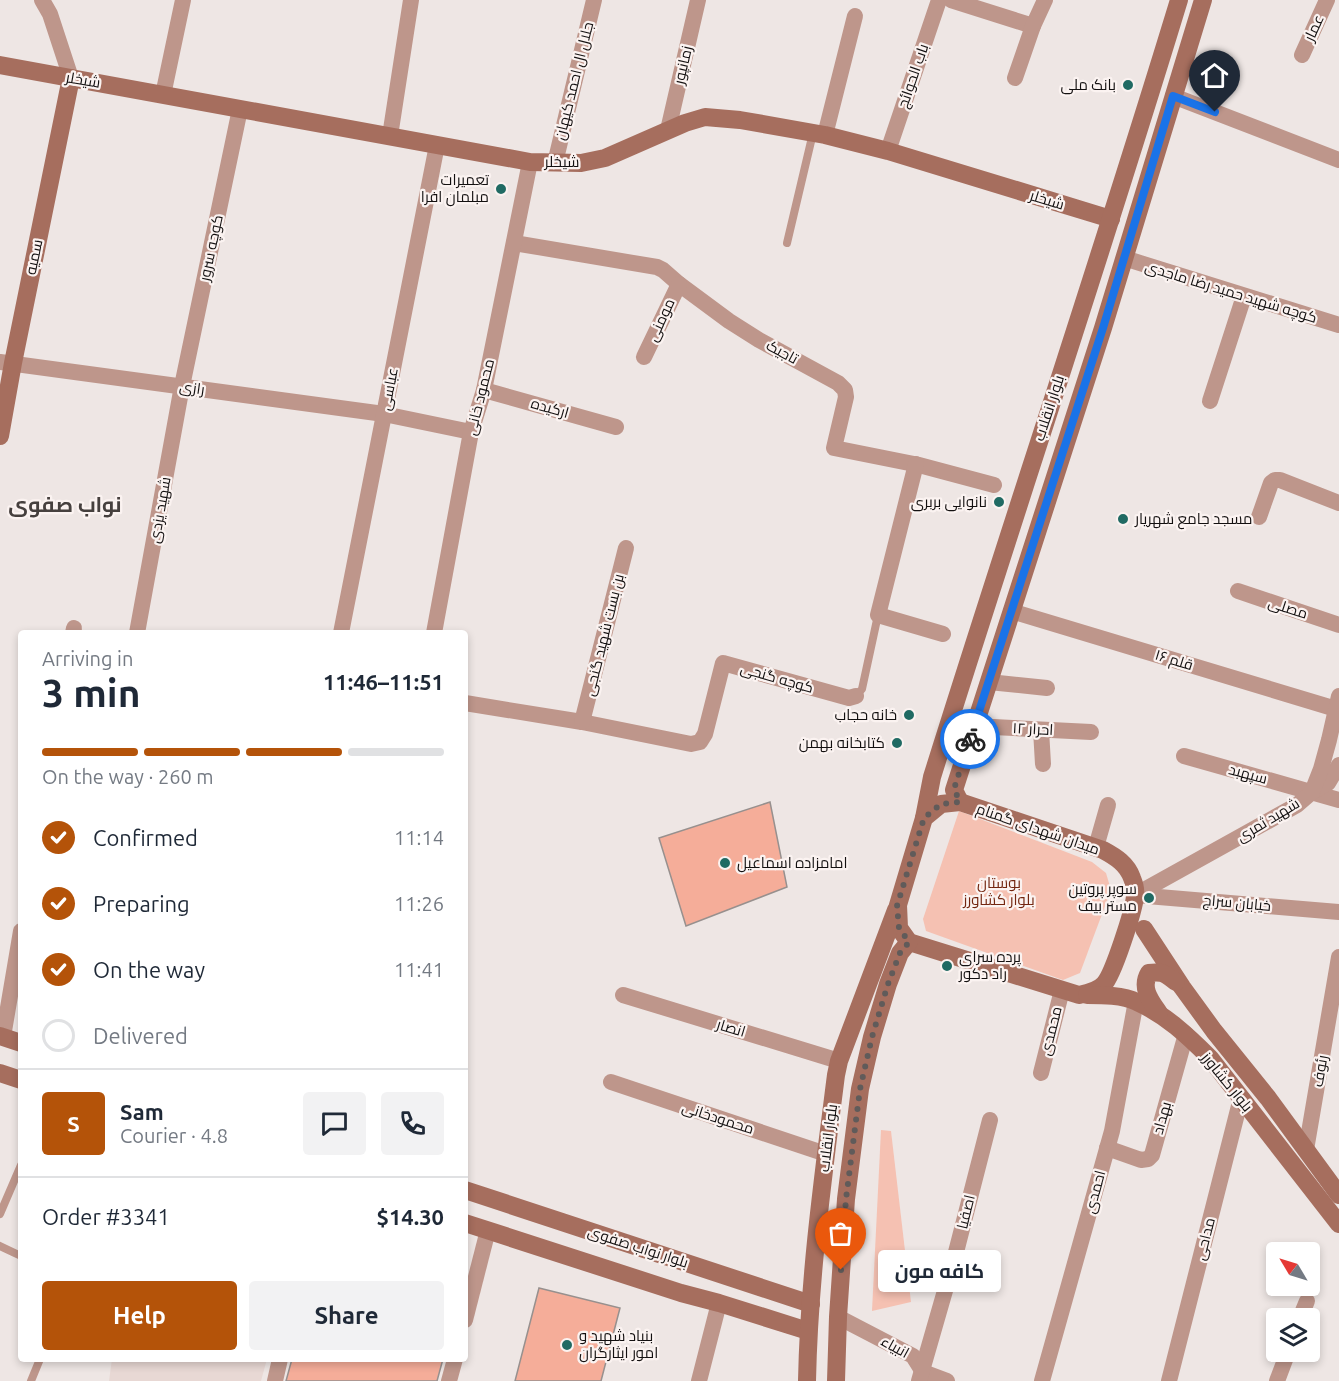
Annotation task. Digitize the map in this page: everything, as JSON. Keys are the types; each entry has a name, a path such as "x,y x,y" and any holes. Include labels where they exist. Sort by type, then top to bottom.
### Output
{"main road":[{"name":"بلوار انقلاب","path":"924,818 932,777 1038,442 1123,184 1179,0"},
{"name":"بلوار انقلاب","path":"960,802 954,789 1064,449 1203,0"},
{"name":"شیخلر","path":"0,65 530,162 581,163 605,158 685,123 705,117 740,120 819,134 888,151 1111,219"},
{"name":"سمیه","path":"0,436 6,363 71,78"},
{"path":"1038,442 1064,449"},
{"name":"میدان شهدای گمنام","path":"924,818 941,804 960,802 1096,847 1118,858 1127,868 1133,879 1133,907"},
{"path":"924,818 897,906 899,928 909,942 1070,992 1095,991 1105,984 1112,972 1133,907"},
{"name":"بلوار انقلاب","path":"807,1381 808,1332 836,1075 839,1060 897,906"},
{"name":"بلوار کشاورز","path":"1144,929 1214,1031 1268,1098 1339,1195"},
{"name":"بلوار انقلاب","path":"836,1381 846,1199 860,1089 872,1037 888,984 900,953 909,942"},
{"path":"1159,1013 1146,988 1145,980 1149,974 1164,973 1182,987"},
{"name":"بلوار کشاورز","path":"1070,992 1107,995 1136,1001 1159,1013 1186,1034 1210,1058 1339,1224"},
{"path":"1,1036 18,1042"},
{"path":"0,1073 18,1079"},
{"name":"بلوار نواب صفوی","path":"468,1191 811,1304"},
{"name":"بلوار نواب صفوی","path":"468,1224 808,1332"},
{"path":"681,1293 689,1275 690,1263"}],"street":[{"path":"42,0 51,14 71,78"},
{"path":"163,95 183,0"},
{"path":"390,136 411,0"},
{"name":"جلال ال احمد کیهان","path":"555,163 594,0"},
{"name":"زمانپور","path":"668,130 698,0"},
{"name":"باب الحوائج","path":"888,151 939,0"},
{"path":"951,0 1033,26"},
{"path":"1015,78 1033,26 1045,0"},
{"name":"عمار","path":"1302,55 1327,0"},
{"path":"819,134 855,16"},
{"path":"1173,96 1339,160"},
{"name":"کوچه سرور","path":"182,386 240,109"},
{"name":"عباسی","path":"342,630 437,145"},
{"name":"محمود خانی","path":"435,630 471,432 484,390 530,162"},
{"name":"تاجیک","path":"514,243 657,267 663,270 729,321 838,383 845,390 846,398 834,448 916,464 994,485"},
{"name":"کوچه شهید حمید رضا ماجدی","path":"1124,258 1339,325"},
{"name":"مومنی","path":"644,357 679,284"},
{"path":"1210,400 1244,296"},
{"name":"رازی","path":"6,363 384,414 471,432"},
{"name":"شهید یزدی","path":"138,630 182,386"},
{"name":"ارکیده","path":"484,390 616,427"},
{"path":"916,464 878,615 943,634"},
{"path":"1259,517 1271,483 1275,480 1339,503"},
{"name":"بن بست شهید گنجی","path":"582,722 626,548"},
{"name":"مصلی","path":"1238,591 1339,624"},
{"name":"قلم ۱۶","path":"1011,611 1338,703"},
{"name":"کوچه گنجی","path":"468,703 582,722 691,744 700,742 705,734 723,663 849,698 856,696"},
{"path":"989,682 1047,688"},
{"name":"شهید ثمری","path":"1133,907 1297,805 1312,792 1321,769 1338,703"},
{"name":"احرار ۱۲","path":"974,726 1091,732"},
{"path":"1041,730 1043,764"},
{"name":"سپهبد","path":"1184,756 1339,800"},
{"path":"1312,792 1328,783 1339,765"},
{"path":"1096,847 1108,805"},
{"name":"خیابان سراج","path":"1133,907 1339,912"},
{"path":"1,1036 18,947"},
{"name":"رئوف","path":"1306,1150 1332,1039 1338,964"},
{"name":"محمدی","path":"1041,1073 1070,992"},
{"name":"انصار","path":"623,995 839,1060"},
{"name":"احمدی","path":"1042,1381 1112,1131 1136,1001"},
{"name":"بهداد","path":"1107,1148 1141,1160 1148,1160 1152,1155 1186,1034"},
{"name":"محمودخانی","path":"610,1082 826,1154"},
{"name":"مداحی","path":"1170,1381 1241,1098"},
{"name":"اصفیا","path":"921,1377 990,1120"},
{"path":"468,1308 488,1230"},
{"path":"1304,1308 1307,1301"},
{"path":"699,1381 719,1303"},
{"name":"انبیاء","path":"838,1317 913,1356 921,1377 947,1381"},
{"path":"275,1381 279,1362"},
{"path":"449,1381 454,1362"},
{"path":"1277,1381 1284,1362"}],"lane":[{"path":"787,243 819,134"},
{"name":"کوچه گنجی","path":"856,696 862,689 878,615"},
{"path":"0,1215 18,1172"},
{"path":"0,1246 18,1255"},
{"path":"31,1381 39,1362"}],"shaded area":[{"path":"112,1362 266,1362 261,1381 109,1381"}],"green space":[{"name":"بوستان بلوار کشاورز","path":"959,811 1092,862 1106,873 1111,890 1080,973 1063,980 926,931 923,919"},
{"path":"881,1130 891,1131 911,1302 872,1311"}],"building":[{"name":"امامزاده اسماعیل","path":"770,802 787,887 686,926 659,838"},
{"name":"بنیاد شهید و امور ایثارگران","path":"539,1288 620,1308 601,1381 515,1381"},
{"path":"291,1362 442,1362 437,1381 286,1381"}],"way so far":[{"path":"841,1270 846,1199 860,1089 872,1037 888,984 900,953 909,942 899,928 897,906 924,818 941,804 960,802 954,789 970,739"}],"place":[{"name":"بانک ملی","path":"1128,85"},
{"name":"تعمیرات مبلمان افرا","path":"501,189"},
{"name":"نانوایی بربری","path":"999,502"},
{"name":"مسجد جامع شهریار","path":"1123,519"},
{"name":"خانه حجاب","path":"909,715"},
{"name":"کتابخانه بهمن","path":"897,743"},
{"name":"امامزاده اسماعیل","path":"725,863"},
{"name":"سوپر پروتین مستر بیف","path":"1149,898"},
{"name":"پرده سرای راد دکور","path":"947,966"},
{"name":"کافه مون","path":"841,1270"},
{"name":"بنیاد شهید و امور ایثارگران","path":"567,1345"}],"district":[{"name":"نواب صفوی","path":"65,505"}],"route":[{"path":"970,739 1103,328 1173,96 1215,112"}]}
